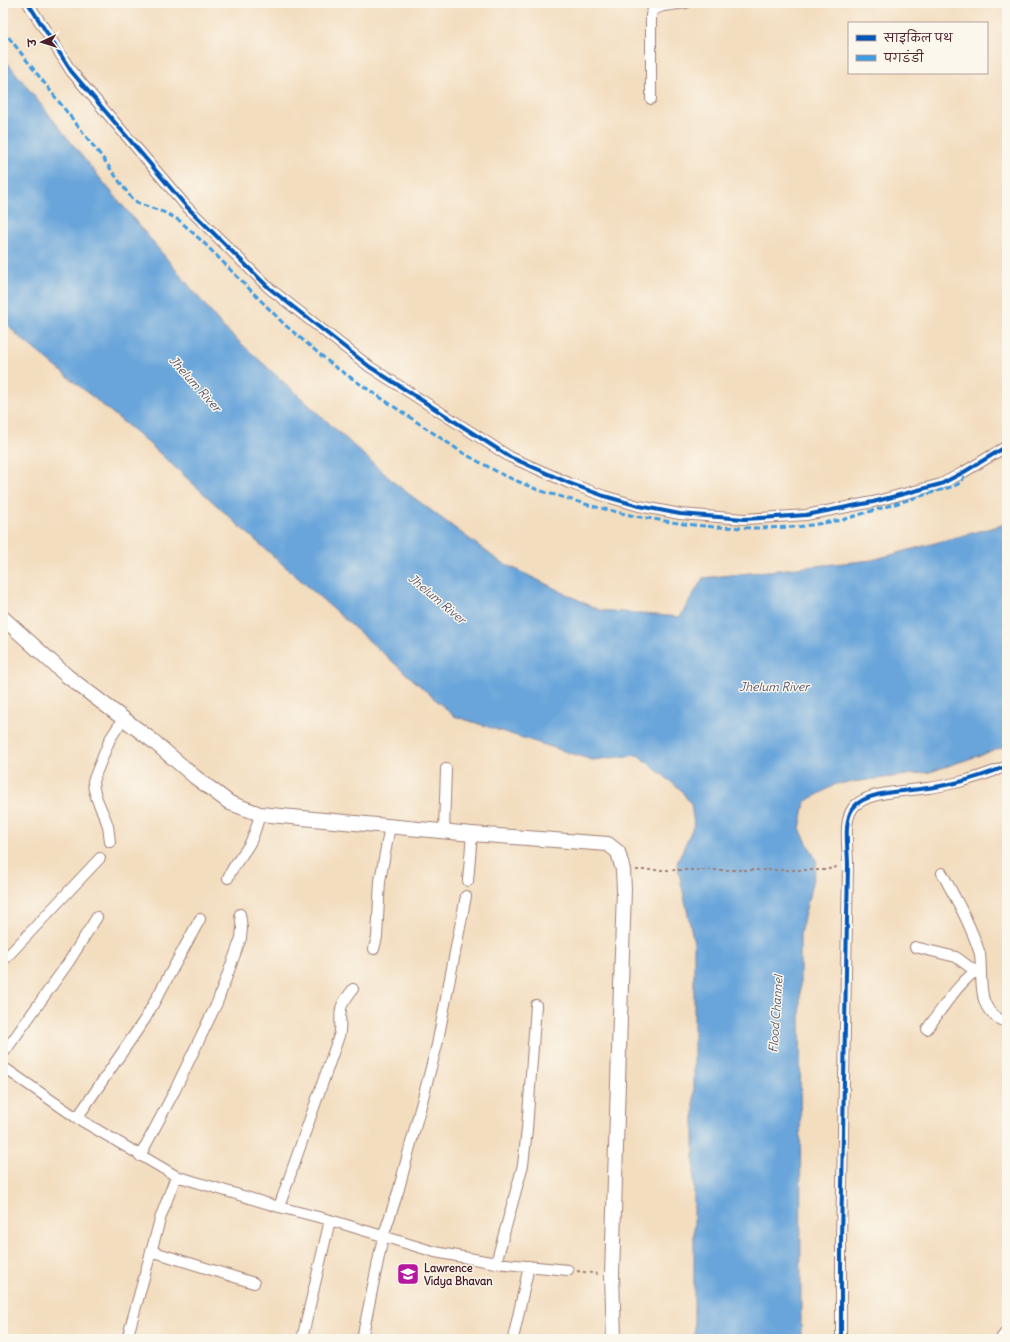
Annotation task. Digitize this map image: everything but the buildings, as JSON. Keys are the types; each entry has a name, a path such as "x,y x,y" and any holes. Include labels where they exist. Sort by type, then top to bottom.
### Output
{"main road":[{"path":"3,618 66,676 153,741 195,777 230,803 260,814 472,834 608,844 618,852 623,870 624,889 612,1275 614,1339"},
{"path":"1004,1339 1007,1334"}],"street":[{"path":"28,3 70,71 186,206 269,288 370,368 510,457 569,483 604,496 639,506 680,514 744,519 806,515 873,502 941,484 1007,446"},
{"path":"651,99 651,15 653,10 657,7 686,3"},
{"path":"110,842 108,826 95,796 93,781 110,739 123,719"},
{"path":"841,1339 841,1233 848,815 857,802 869,797 956,783 979,777 1007,766"},
{"path":"444,831 446,769"},
{"path":"228,878 236,861 249,845 254,835 260,814"},
{"path":"374,949 378,918 380,881 390,826"},
{"path":"468,881 472,834"},
{"path":"3,961 100,858"},
{"path":"942,873 966,919 980,954 978,970 984,1002 988,1010 998,1019 1007,1022"},
{"path":"362,1339 383,1237 398,1192 437,1045 466,896"},
{"path":"140,1156 174,1092 217,1003 241,938 242,928 240,914"},
{"path":"3,1054 68,963 97,917"},
{"path":"77,1118 145,1019 200,919"},
{"path":"915,947 956,957 978,970"},
{"path":"927,1029 963,982 978,970"},
{"path":"279,1207 340,1036 340,1016 342,1005 353,989"},
{"path":"496,1263 523,1164 536,1005"},
{"path":"3,1067 77,1118 176,1176 435,1252 496,1263 568,1270"},
{"path":"127,1339 160,1216 176,1176"},
{"path":"302,1339 330,1220"},
{"path":"151,1250 254,1283"},
{"path":"513,1339 529,1266"}],"path":[{"path":"644,870 826,870"},
{"path":"568,1270 612,1275"}],"water":[{"name":"Jhelum River","path":"3,57 90,166 224,328 397,485 499,561 599,610 680,617 703,578 872,560 1002,525 1007,519 1007,746 930,772 836,784 805,802 800,829 817,862 800,934 801,1339 694,1339 694,943 677,863 694,825 691,804 680,789 638,755 592,760 454,716 236,523 144,439 17,335 3,318"}],"marked path":[{"path":"3,30 102,157 132,199 140,204 166,213 180,221 204,243 285,325 335,367 463,453 503,475 538,490 592,506 634,516 684,524 715,527 756,528 798,527 842,520 954,486 962,481 964,472"}],"cycle path":[{"path":"28,3 71,71 186,206 269,288 370,367 510,457 569,483 604,496 639,506 680,514 744,519 806,515 873,502 941,484 1007,446"},
{"path":"841,1339 841,1241 848,865 847,827 850,813 859,802 877,795 931,788 955,783 981,776 1007,766"}],"place":[{"name":"Lawrence Vidya Bhavan","path":"408,1274"}],"water label":[{"name":"Flood Channel","path":"776,1014"}]}
